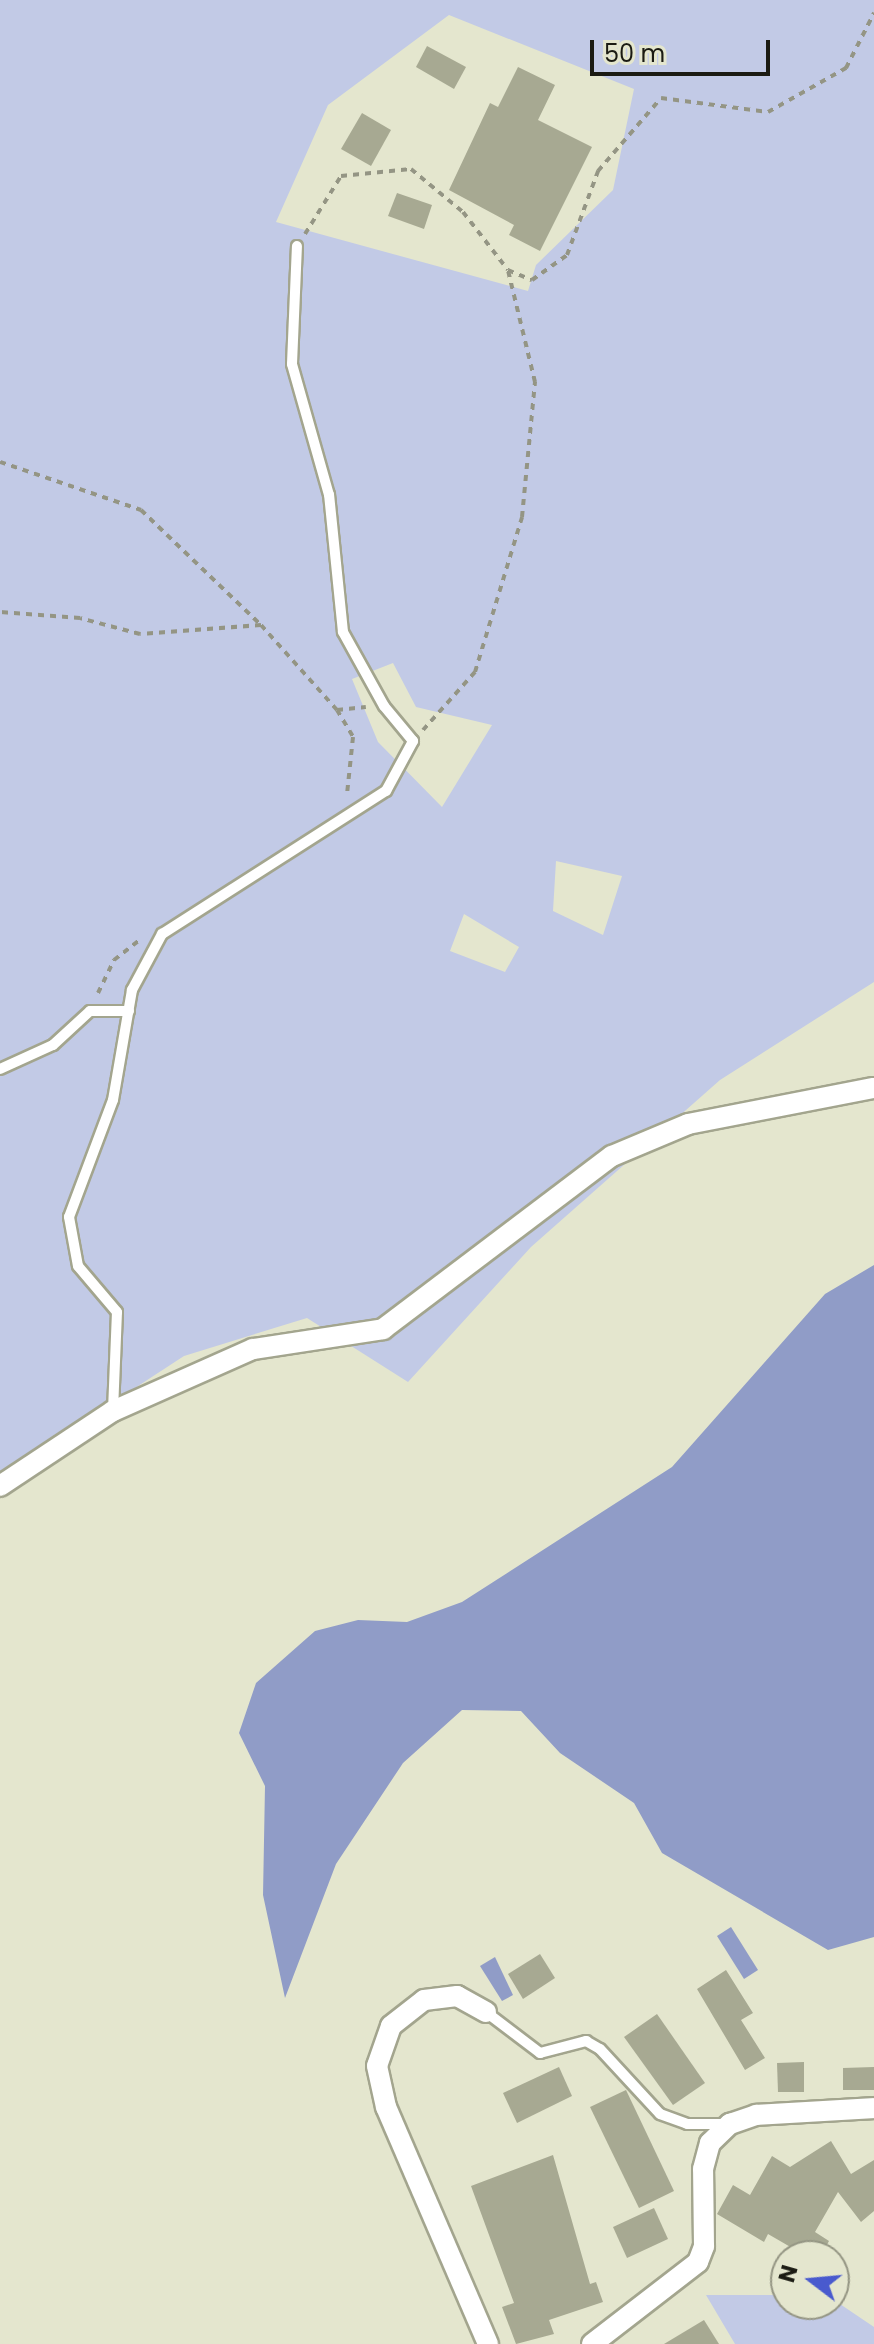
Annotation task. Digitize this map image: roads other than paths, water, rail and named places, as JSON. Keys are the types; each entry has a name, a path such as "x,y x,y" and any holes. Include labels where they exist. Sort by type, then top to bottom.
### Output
{"street":[{"path":"0,1486 113,1411 253,1349 383,1329 612,1156 688,1124 874,1088"},
{"path":"486,2012 457,1996 424,2000 391,2026 377,2066 386,2107 488,2344"},
{"path":"592,2344 698,2262 704,2246 703,2169 710,2143 730,2124 756,2115 874,2108"}],"lane":[{"path":"113,1411 117,1312 78,1266 69,1217 113,1100 132,990 162,934 386,791 413,741 384,706 343,632 329,495 292,364 297,246"},
{"path":"0,1069 53,1045 90,1011 129,1011"},
{"path":"486,2012 540,2053 586,2041 600,2049 660,2114 687,2124 730,2124"}]}
